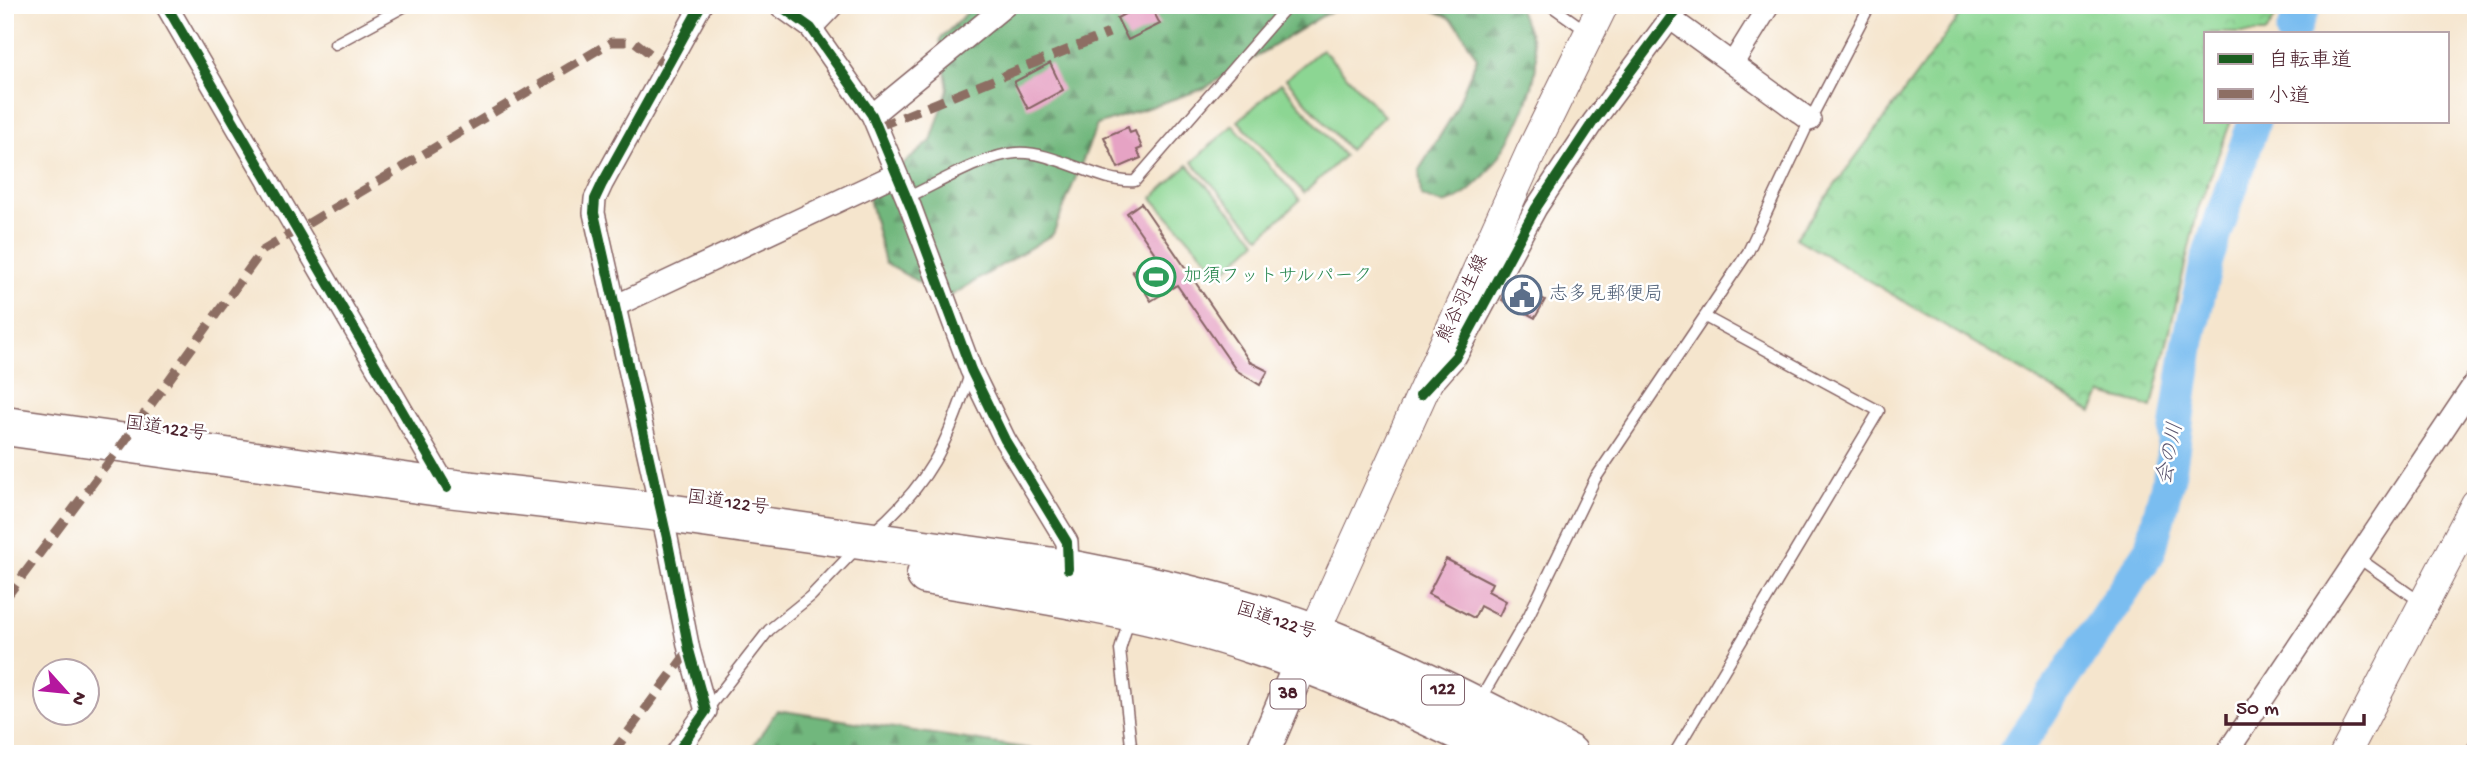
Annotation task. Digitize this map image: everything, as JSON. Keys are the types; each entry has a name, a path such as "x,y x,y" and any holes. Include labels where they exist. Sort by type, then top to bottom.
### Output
{"highway":[{"name":"国道122号","path":"5,426 447,488 664,525"},
{"name":"国道122号","path":"5,450 664,525 854,551 1068,569 1204,599 1307,648 1477,706 1569,754"},
{"name":"国道122号","path":"854,551 1038,594 1131,612 1256,646 1307,648 1367,687 1505,754"}],"main road":[{"name":"熊谷羽生線","path":"1307,648 1420,396 1603,5"},
{"path":"2346,754 2476,504"},
{"name":"38","path":"1262,754 1307,648"}],"street":[{"path":"166,5 447,488"},
{"path":"676,754 706,710 689,650 664,525 594,213 595,199 701,5"},
{"path":"779,5 811,28 872,115 971,370 1005,440 1067,542 1068,569"},
{"path":"811,28 833,5"},
{"path":"872,115 1006,5"},
{"path":"1733,63 1769,5"},
{"path":"1420,396 1456,356 1536,208 1593,122 1675,12 1733,63 1810,120"},
{"path":"615,306 897,174"},
{"path":"2226,754 2476,381"}],"lane":[{"path":"335,44 407,5"},
{"path":"906,198 993,159 1017,153 1097,172 1118,182 1135,181 1288,5"},
{"path":"1549,5 1589,33"},
{"path":"1477,706 1529,615 1595,480 1707,318 1748,253 1810,120 1870,5"},
{"path":"1674,754 1880,411 1707,318"},
{"path":"706,710 769,630 811,596 894,514 926,478 953,425 971,370"},
{"path":"2357,557 2424,604"},
{"path":"1131,612 1120,650 1132,754"},
{"path":"2469,754 2476,743"}],"green space":[{"path":"975,5 1347,5 1324,15 1203,89 1097,125 1053,234 947,298 885,263 868,194 931,141 948,89 940,39"},
{"path":"1403,5 1517,5 1535,50 1535,74 1529,96 1508,142 1479,181 1463,195 1447,203 1421,196 1419,170 1454,113 1477,58 1462,32 1449,18 1432,11"},
{"path":"1968,5 2282,5 2267,32 2204,32 2204,122 2231,122 2198,209 2152,407 2101,394 2092,412 1796,238"},
{"path":"1322,49 1384,116 1349,150 1286,79"},
{"path":"1281,83 1344,156 1304,193 1238,121"},
{"path":"1233,125 1300,200 1260,237 1192,162"},
{"path":"1188,165 1257,241 1221,274 1152,198"},
{"path":"777,710 1032,749 1032,754 748,754"}],"building":[{"path":"1142,5 1150,5 1160,24 1128,40 1117,18"},
{"path":"1050,63 1063,90 1028,109 1014,82"},
{"path":"1128,127 1130,133 1135,131 1142,148 1137,150 1141,158 1118,168 1104,137"},
{"path":"1141,203 1250,362 1268,371 1260,385 1236,370 1177,285 1151,301 1132,271 1156,255 1127,213"},
{"path":"1512,282 1545,300 1535,318 1502,300"},
{"path":"1446,559 1492,583 1488,591 1506,601 1499,616 1480,606 1474,618 1428,594"}],"waterway":[{"name":"会の川","path":"2292,32 2305,5"},
{"name":"会の川","path":"2013,754 2150,551 2170,472 2189,340 2207,260 2254,122"}],"marked path":[{"path":"877,127 1109,33"},
{"path":"5,599 124,442 262,251 611,42 635,42 666,66"},
{"path":"612,754 689,650"}],"cycle path":[{"path":"166,5 447,488"},
{"path":"676,754 706,711 689,650 667,538 594,213 595,199 602,184 701,5"},
{"path":"779,5 811,28 872,115 910,206 971,370 1005,440 1067,542 1068,569"},
{"path":"1420,395 1456,356 1536,208 1593,122 1680,5"}],"place":[{"name":"加須フットサルパーク","path":"1156,277"},
{"name":"志多見郵便局","path":"1522,295"}]}
